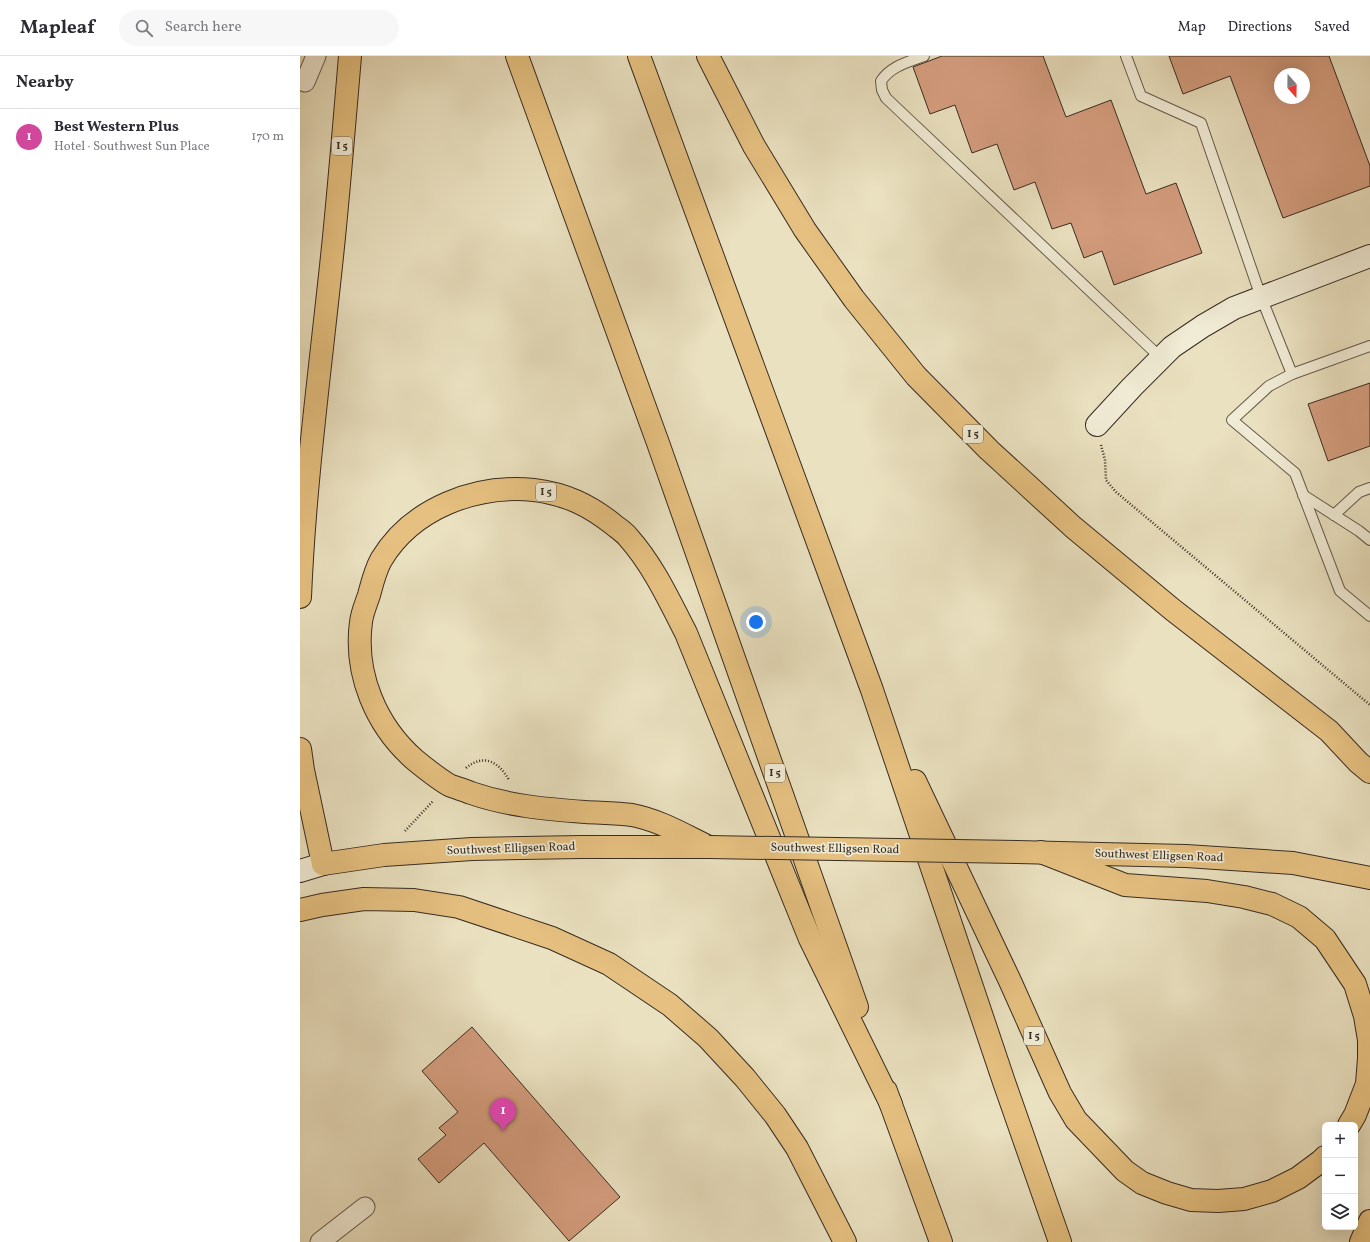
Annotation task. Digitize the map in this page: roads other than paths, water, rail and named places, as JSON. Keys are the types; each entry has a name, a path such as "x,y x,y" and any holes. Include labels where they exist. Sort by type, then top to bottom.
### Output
{"main road":[{"name":"I 5","path":"300,597 312,436 334,236 350,56"},
{"name":"I 5","path":"517,56 658,443 941,1242"},
{"name":"I 5","path":"639,56 872,690 1004,1082 1060,1242"},
{"name":"I 5","path":"708,56 754,146 805,230 854,299 916,376 989,450 1073,527 1173,610 1328,732 1370,772"},
{"name":"I 5","path":"709,847 654,820 631,815 543,809 511,805 482,796 449,785 428,771 403,749 386,729 374,706 364,676 360,650 361,621 381,561 393,545 409,528 428,514 449,502 469,495 488,491 518,489 548,492 567,497 599,514 627,535 649,565 664,590 686,633 810,939 891,1104"},
{"name":"I 5","path":"872,690 1010,981 1060,1093 1076,1120 1098,1144 1125,1170 1142,1183 1191,1200 1218,1201 1244,1199 1272,1191 1298,1178 1324,1158"},
{"name":"I 5","path":"1328,732 1370,754"},
{"path":"300,749 323,864"},
{"name":"Southwest Elligsen Road","path":"323,864 384,855 472,849 709,847 1041,852 1186,856 1293,864 1370,878"},
{"path":"1041,852 1125,885 1207,891 1244,897 1272,904 1299,917 1325,939 1355,984 1365,1016 1369,1040 1367,1084 1351,1122"},
{"path":"300,910 322,904 364,898 414,900 459,907 552,938 609,964 670,1005 708,1038 745,1078 775,1115 797,1148 845,1242"},
{"path":"1361,1242 1370,1221"}],"street":[{"path":"305,82 316,56"},
{"path":"1097,425 1132,386 1172,347 1203,326 1234,308 1370,256"},
{"name":"Southwest Elligsen Road","path":"300,871 323,864"},
{"path":"320,1242 366,1207"}],"lane":[{"path":"924,56 896,67 886,74 881,80 882,90 886,98 1161,358"},
{"path":"1126,56 1141,96 1201,123 1261,297 1292,374"},
{"path":"1370,346 1292,374 1268,386 1232,420 1295,473 1340,591 1370,616"},
{"path":"1334,515 1359,492 1370,488"},
{"path":"1303,495 1359,531 1370,540"}],"place":[{"name":"Best Western Plus","path":"503,1131"}]}
